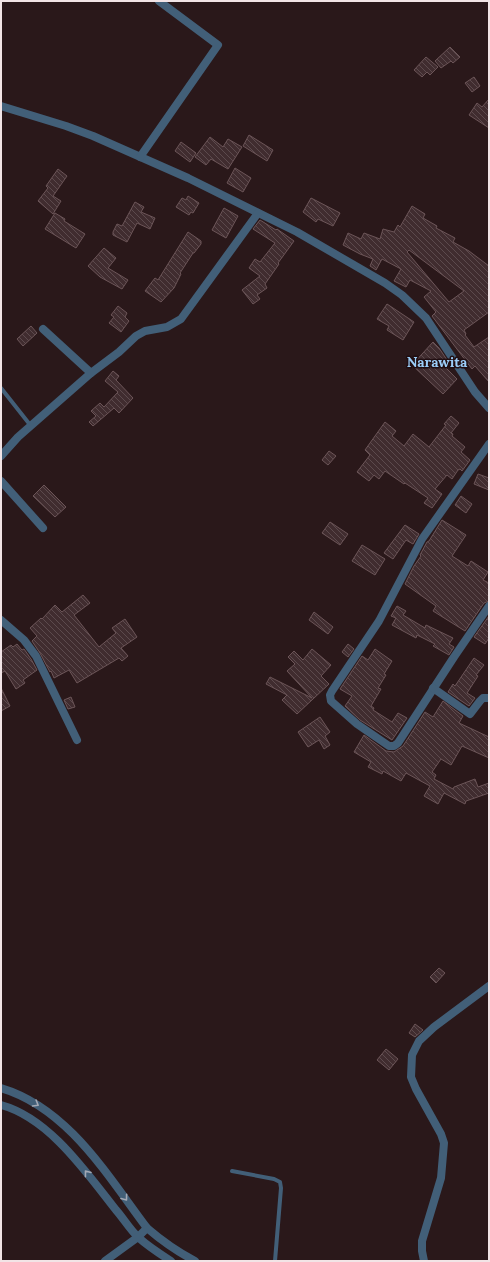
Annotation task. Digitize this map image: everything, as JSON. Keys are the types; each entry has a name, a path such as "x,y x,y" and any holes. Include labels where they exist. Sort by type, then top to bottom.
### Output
{"street":[{"path":"140,157 218,45 159,1"},
{"path":"1,106 66,126 188,178 296,232 348,261 402,295 426,318 475,392 489,408"},
{"path":"1,456 18,437 136,336 145,331 167,327 181,320 258,213"},
{"path":"42,329 92,373"},
{"path":"489,444 422,539 379,621 332,691 330,698 361,727 389,746 394,746 398,743 433,688 489,606"},
{"path":"1,481 43,528"},
{"path":"1,620 24,640 36,656 77,740"},
{"path":"433,688 470,714 483,698 489,698"},
{"path":"424,1261 422,1241 441,1178 444,1143 436,1124 411,1077 412,1056 419,1041 434,1027 489,986"},
{"path":"1,1088 27,1098 44,1108 79,1139 147,1228 195,1261"},
{"path":"1,1104 28,1116 66,1149 138,1237 153,1250 171,1261"},
{"path":"105,1261 138,1237 147,1228"}],"lane":[{"path":"1,388 31,426"},
{"path":"232,1171 274,1179 280,1182 282,1188 275,1261"}],"building":[{"path":"450,47 460,57 453,63 451,61 441,68 435,61"},
{"path":"426,57 438,67 430,75 427,72 422,77 414,70"},
{"path":"474,77 480,86 472,92 465,83"},
{"path":"489,99 489,128 469,115 477,103 482,107"},
{"path":"249,135 273,150 267,161 243,146"},
{"path":"210,137 223,147 228,139 242,147 228,169 211,159 206,165 195,157"},
{"path":"181,142 196,153 190,162 175,151"},
{"path":"235,168 251,178 243,192 227,183"},
{"path":"58,169 67,176 53,196 61,201 53,214 38,201 48,188 46,186"},
{"path":"188,196 199,203 193,213 191,212 189,215 176,207 182,198 186,200"},
{"path":"311,198 340,213 333,226 318,219 316,222 303,212"},
{"path":"135,202 144,207 141,212 155,218 150,229 137,223 127,242 113,235 113,232 117,224 122,226"},
{"path":"412,206 425,214 423,218 437,226 436,228 455,238 453,242 469,251 489,266 489,312 464,330 465,335 474,347 489,337 489,382 475,366 472,369 432,316 436,312 424,297 431,291 410,280 406,287 394,281 401,269 382,259 376,270 370,266 373,259 343,245 348,233 361,239 364,233 380,239 383,229 394,232 398,225 400,227","holes":["409,250 464,291 449,302 407,252"]},
{"path":"224,208 238,216 226,238 212,230"},
{"path":"55,213 65,219 64,221 85,234 76,248 45,229"},
{"path":"260,220 276,230 277,229 294,241 265,284 267,288 257,295 260,299 253,304 242,290 260,276 249,268 255,259 260,262 275,243 253,229"},
{"path":"188,232 201,241 201,244 193,253 180,273 181,274 174,288 161,302 145,291 155,278 158,280"},
{"path":"104,248 116,258 108,268 128,280 122,289 100,277 88,266"},
{"path":"387,304 414,322 403,340 387,330 389,326 377,319"},
{"path":"118,306 127,313 125,317 129,321 121,332 109,323 114,317 111,315"},
{"path":"31,326 37,333 23,346 17,339"},
{"path":"433,342 449,363 445,367 457,379 443,394 412,365"},
{"path":"113,371 119,376 116,380 133,398 119,413 114,408 93,426 89,422 96,416 91,411 100,403 104,407 118,392 105,381"},
{"path":"451,416 459,423 451,433 453,434 452,436 465,447 461,452 470,460 462,471 460,469 458,470 452,479 447,475 435,489 442,494 432,508 424,503 428,498 385,471 379,479 374,475 369,481 357,472 370,455 365,450 385,422 396,431 392,436 404,446 413,434 429,447"},
{"path":"329,451 336,456 328,465 322,460"},
{"path":"478,474 489,478 489,490 474,484"},
{"path":"44,485 66,507 55,517 33,496"},
{"path":"461,496 472,504 466,513 455,505"},
{"path":"442,520 466,535 452,556 468,566 471,561 488,572 483,580 489,583 489,601 484,603 465,631 433,611 436,606 405,584 427,542"},
{"path":"330,522 348,534 340,545 322,533"},
{"path":"405,525 419,534 413,544 406,540 393,559 384,553"},
{"path":"362,545 385,559 375,575 352,561"},
{"path":"83,595 90,603 74,615 99,647 116,633 112,628 125,619 137,637 121,648 128,656 122,661 119,658 77,683 69,670 54,678 32,641 37,636 30,628 41,618 42,619 55,605 62,612"},
{"path":"397,606 406,611 403,615 425,628 426,625 453,638 449,644 454,647 449,655 433,646 435,644 417,635 416,638 392,625 396,618 391,616"},
{"path":"314,612 333,627 328,634 309,620"},
{"path":"489,616 489,638 485,644 474,637"},
{"path":"17,644 22,650 24,649 37,670 23,680 25,683 16,689 5,671 1,673 1,652 11,645 13,647"},
{"path":"348,644 354,649 348,657 342,652"},
{"path":"312,649 331,665 321,676 329,684 297,714 282,700 287,695 266,684 270,677 312,698 287,671 295,664 288,657 294,651 303,660"},
{"path":"375,649 392,661 378,688 381,689 371,706 374,708 373,710 392,722 398,713 407,718 392,740 360,720 345,706 352,696 340,689 362,656 368,660"},
{"path":"474,658 484,665 476,675 478,676 467,693 475,698 469,706 448,692 453,684 455,686"},
{"path":"1,688 10,706 1,711"},
{"path":"71,697 75,707 68,709 64,700"},
{"path":"443,701 463,716 459,723 489,737 489,758 462,746 451,765 441,759 432,772 436,775 434,779 453,789 454,787 475,779 478,787 489,783 489,793 466,801 465,804 444,793 438,804 424,796 430,786 406,773 401,781 383,771 382,774 368,767 371,762 354,752 364,735 386,751 394,752 403,746 425,712 433,717"},
{"path":"320,717 330,732 325,736 330,745 324,749 319,740 308,747 298,732"},
{"path":"439,968 445,973 436,983 430,977"},
{"path":"415,1024 423,1030 415,1037 409,1033"},
{"path":"386,1049 398,1059 389,1070 377,1060"}],"district":[{"name":"Narawita","path":"437,362"}]}
